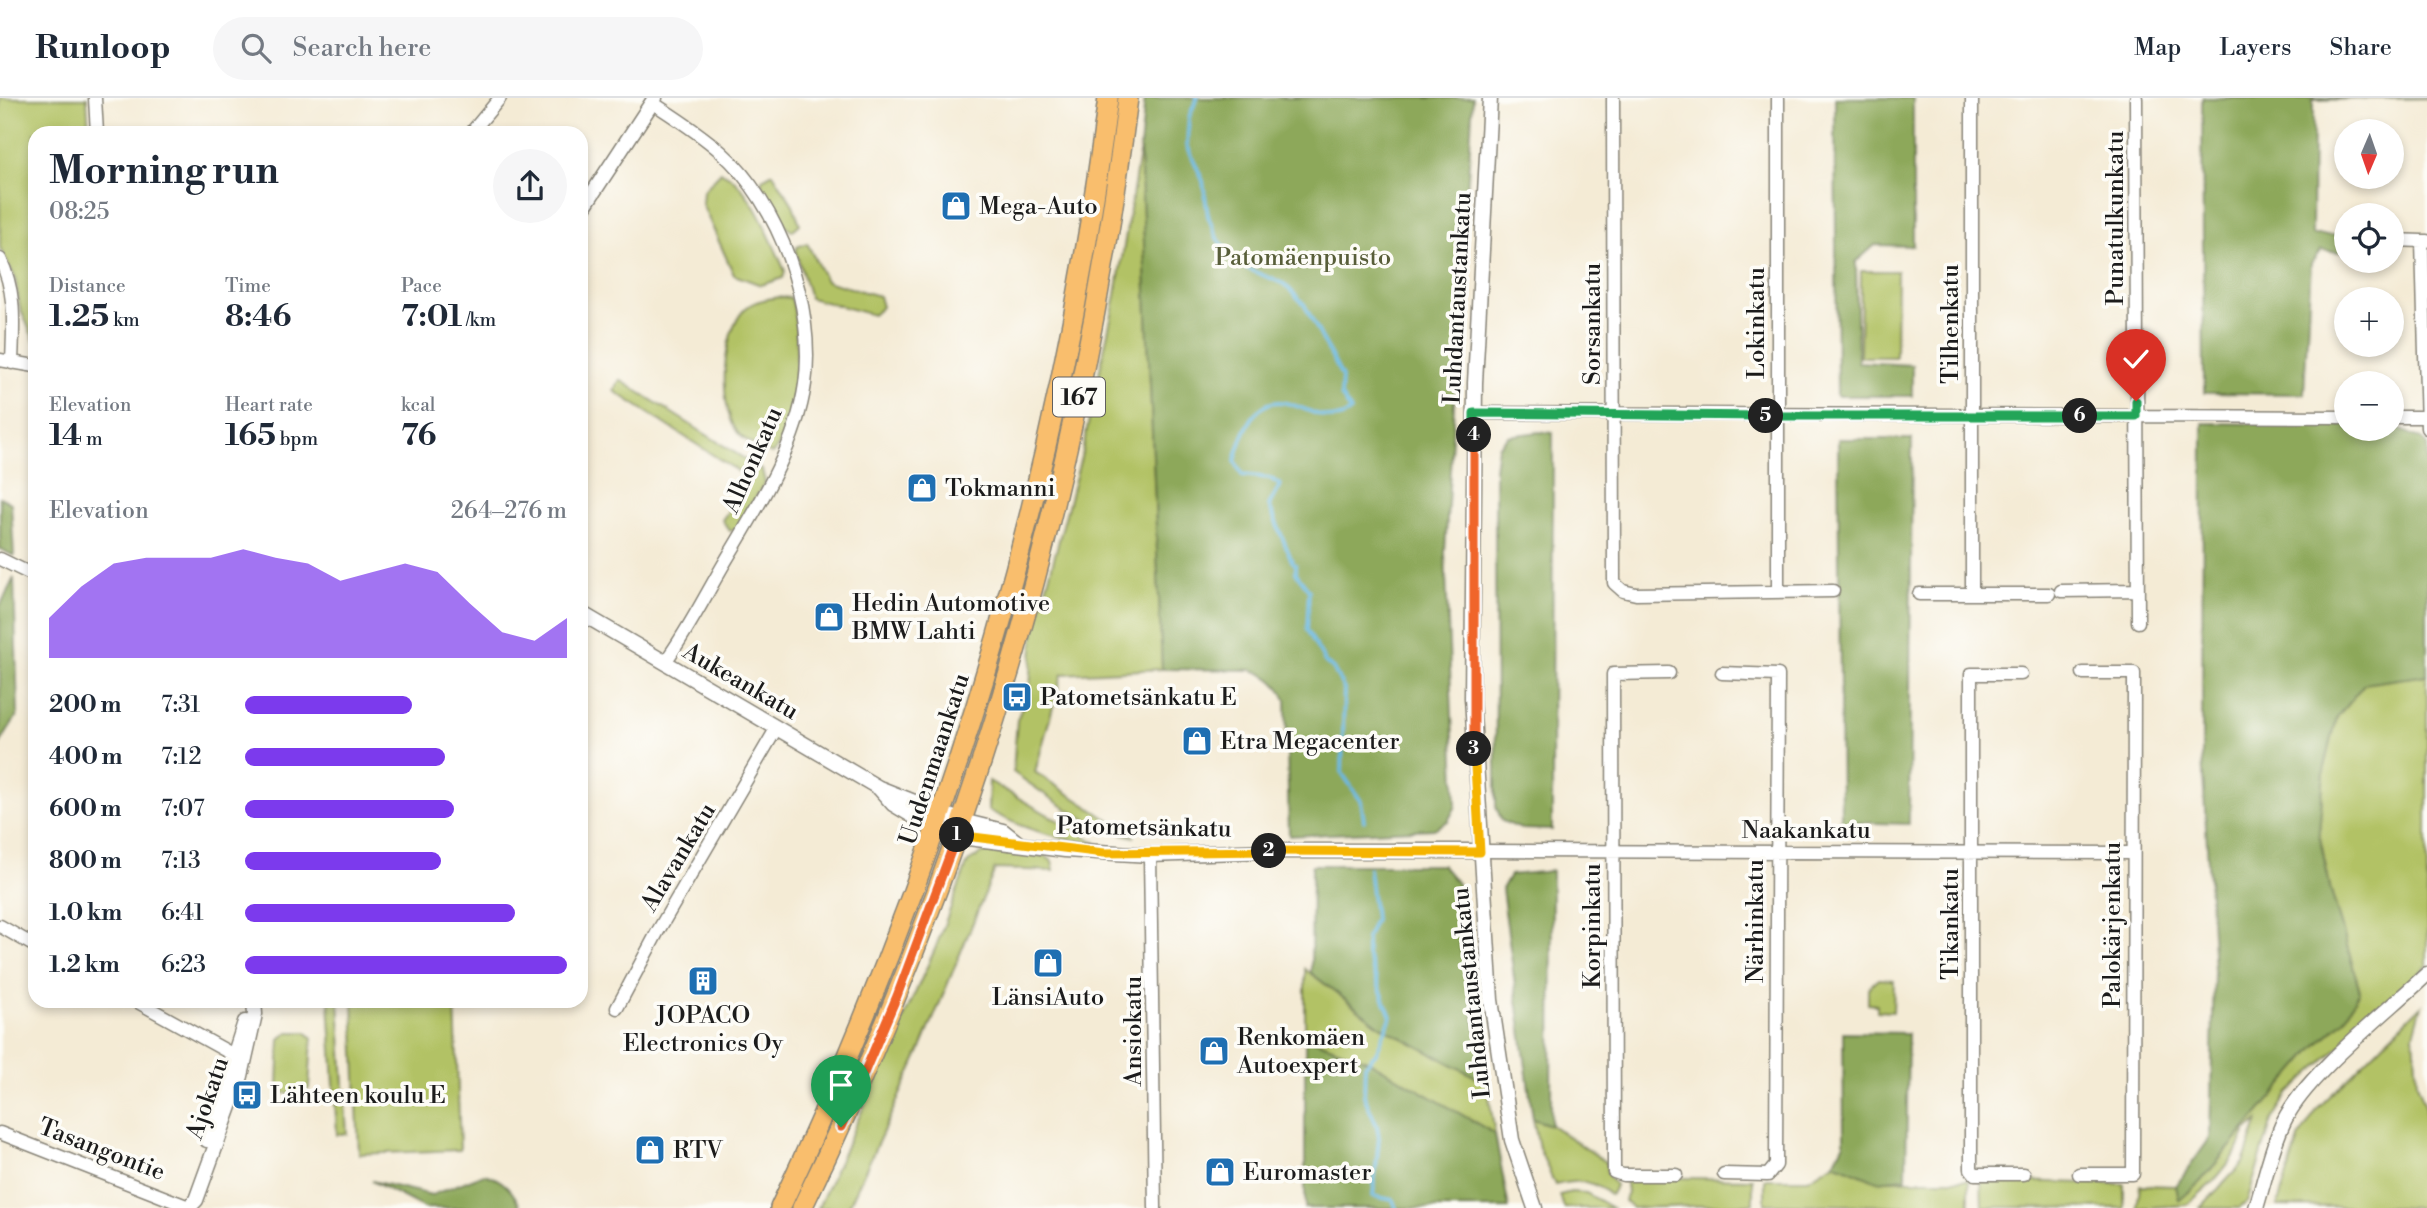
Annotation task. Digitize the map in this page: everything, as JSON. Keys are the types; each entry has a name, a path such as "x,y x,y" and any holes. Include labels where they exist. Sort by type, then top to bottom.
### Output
{"main road":[{"name":"Uudenmaankatu","path":"780,1208 849,1058 917,888 1007,608 1042,467 1074,319 1108,98"},
{"name":"Uudenmaankatu","path":"802,1208 878,1042 960,828 1023,628 1063,468 1095,317 1128,98"}],"street":[{"path":"95,98 97,126"},
{"path":"477,126 500,98"},
{"name":"Luhdantaustankatu","path":"1490,98 1474,413 1472,698 1491,1000 1510,1128 1522,1177 1535,1208"},
{"name":"Sorsankatu","path":"1613,98 1615,587 1636,594 1778,591"},
{"name":"Lokinkatu","path":"1778,98 1778,591"},
{"name":"Tilhenkatu","path":"1972,98 1972,592"},
{"name":"Punatulkunkatu","path":"2136,98 2138,622"},
{"path":"588,200 654,100"},
{"name":"Alhonkatu","path":"654,100 723,154 765,210 783,242 797,282 806,345 805,385 792,433 776,471 665,662"},
{"path":"2404,240 2425,241 2426,422 2404,419"},
{"path":"0,259 9,278 14,306 6,362 28,365"},
{"path":"1474,413 1613,416 2334,416"},
{"path":"0,559 28,573"},
{"path":"1919,594 2136,590"},
{"path":"1778,591 1833,591"},
{"name":"Aukeankatu","path":"588,616 879,788 893,803 940,821"},
{"name":"Korpinkatu","path":"1669,673 1613,674 1614,1172 1623,1175 1676,1175"},
{"name":"Närhinkatu","path":"1722,673 1778,675 1776,1165 1769,1175 1724,1174"},
{"name":"Palokärjenkatu","path":"2080,1174 2133,1174 2134,673 2082,673"},
{"name":"Tikankatu","path":"2021,674 1971,674 1971,1169 1975,1174 2024,1174"},
{"name":"Alavankatu","path":"617,1008 657,931 776,729"},
{"name":"Patometsänkatu","path":"940,821 988,842 1150,855 1267,851 1480,852"},
{"name":"Naakankatu","path":"1480,852 1971,850 2133,853"},
{"name":"Ansiokatu","path":"1150,855 1155,1208"},
{"path":"0,926 28,942"},
{"path":"2256,1208 2278,1134 2294,1105 2316,1079 2427,974"},
{"path":"149,1008 240,1058"},
{"name":"Ajokatu","path":"189,1207 195,1200 240,1058 251,1008"},
{"name":"Tasangontie","path":"0,1133 189,1207"}],"green space":[{"path":"0,98 87,98 89,126 28,126 28,326 20,308 15,277 0,248"},
{"name":"Patomäenpuisto","path":"1145,98 1473,98 1445,552 1456,806 1448,821 1434,829 1289,836 1286,700 1281,689 1269,677 1252,670 1162,669 1140,148"},
{"path":"1835,98 1913,98 1913,246 1875,245 1856,262 1858,362 1912,365 1912,396 1837,396"},
{"path":"2202,98 2427,98 2313,100 2312,235 2334,235 2334,252 2321,250 2311,263 2304,394 2204,393"},
{"path":"1140,148 1162,669 1062,674 1035,772 1135,837 1086,820 1013,772 1017,720 1030,686 1034,634 1081,457 1116,295"},
{"path":"721,172 741,188 759,215 785,271 783,278 761,285 734,275 702,204 703,191"},
{"path":"773,173 793,205 800,224 792,231 786,227 762,188 762,179"},
{"path":"807,243 826,281 879,296 882,307 873,315 810,298 796,252 797,247"},
{"path":"1861,271 1897,271 1896,357 1860,357"},
{"path":"780,297 791,298 794,313 795,379 787,424 772,454 747,441 736,430 727,403 725,368 731,335 744,310 756,302"},
{"path":"620,380 762,470 765,482 737,529 730,531 722,520 750,479 614,391"},
{"path":"2203,423 2334,425 2334,441 2404,441 2404,431 2422,439 2427,445 2427,675 2364,684 2337,717 2324,771 2319,833 2330,887 2360,991 2345,1019 2314,1048 2200,1182 2179,1200 2176,1186 2210,1138 2214,971 2202,756"},
{"path":"1553,433 1552,830 1521,829 1502,821 1496,807 1495,469 1498,447 1508,436"},
{"path":"1838,439 1912,439 1909,824 1841,822"},
{"path":"0,497 11,503 14,556 0,549"},
{"path":"14,578 18,714 0,744 0,606"},
{"path":"2427,675 2427,966 2288,1094 2272,1120 2247,1202 2240,1208 2200,1208 2243,1163 2258,1121 2246,1131 2236,1154 2214,1181 2187,1205 2137,1208 2140,1185 2176,1186 2180,1200 2200,1182 2314,1048 2345,1019 2360,991 2330,887 2319,833 2324,771 2337,717 2364,683"},
{"path":"989,781 1099,844 1042,833 988,810"},
{"path":"985,852 1045,856 1052,861 1054,871 995,869 920,1051 848,1208 818,1208 935,949 968,862"},
{"path":"1312,865 1442,865 1458,884 1458,935 1487,1083 1380,1026 1311,973"},
{"path":"1552,871 1551,1125 1533,1119 1502,889 1510,875"},
{"path":"1305,969 1380,1026 1487,1083 1495,1134 1367,1060 1305,1037"},
{"path":"1878,979 1894,980 1893,1012 1877,1011 1877,1005 1868,1004 1868,988"},
{"path":"2422,1005 2414,1034 2417,1083 2425,1105 2427,1208 2277,1206 2300,1136 2319,1107"},
{"path":"329,1008 339,1008 347,1134 337,1135"},
{"path":"353,1008 455,1008 460,1150 359,1154"},
{"path":"288,1032 306,1032 312,1038 309,1088 303,1094 283,1093 278,1085 280,1039"},
{"path":"1843,1032 1908,1033 1906,1178 1877,1181 1834,1163 1844,1143"},
{"path":"1305,1037 1367,1060 1495,1134 1509,1208 1305,1208"},
{"path":"1533,1119 1551,1125 1606,1162 1607,1173 1615,1185 1611,1195 1585,1182 1555,1185 1539,1148"},
{"path":"1834,1163 1877,1180 1969,1180 1969,1207 1765,1204 1765,1179 1808,1179"},
{"path":"484,1174 507,1186 521,1208 424,1208 372,1181 432,1195"},
{"path":"1625,1177 1753,1179 1753,1204 1632,1208 1624,1201 1627,1192"},
{"path":"1981,1180 2124,1184 2124,1208 1982,1207"},
{"path":"1571,1192 1586,1193 1612,1208 1564,1208 1560,1195"}],"waterway":[{"path":"1197,98 1189,117 1187,145 1203,181 1208,216 1217,238 1241,266 1284,284 1304,304 1342,377 1341,396 1351,411 1337,418 1322,416 1291,404 1275,402 1261,408 1247,427 1235,461 1242,475 1270,478 1280,485 1269,505 1296,565 1296,573 1309,590 1307,630 1344,689 1342,773 1361,801 1364,821"},
{"path":"1369,869 1375,919 1367,938 1367,955 1391,1017 1376,1053 1365,1065 1364,1096 1377,1126 1379,1138 1373,1196 1393,1200 1396,1208"}],"place":[{"name":"Mega-Auto","path":"956,206"},
{"name":"Tokmanni","path":"922,488"},
{"name":"Hedin Automotive BMW Lahti","path":"829,617"},
{"name":"Patometsänkatu E","path":"1017,697"},
{"name":"Etra Megacenter","path":"1197,741"},
{"name":"LänsiAuto","path":"1048,963"},
{"name":"JOPACO Electronics Oy","path":"703,981"},
{"name":"Renkomäen Autoexpert","path":"1214,1051"},
{"name":"Lähteen koulu E","path":"247,1095"},
{"name":"RTV","path":"650,1150"},
{"name":"Euromaster","path":"1220,1172"}],"route":[{"path":"841,1127 897,996 957,834 988,842 1150,855 1267,851 1480,852 1472,698 1474,413 1613,416 2136,416 2136,401"}]}
